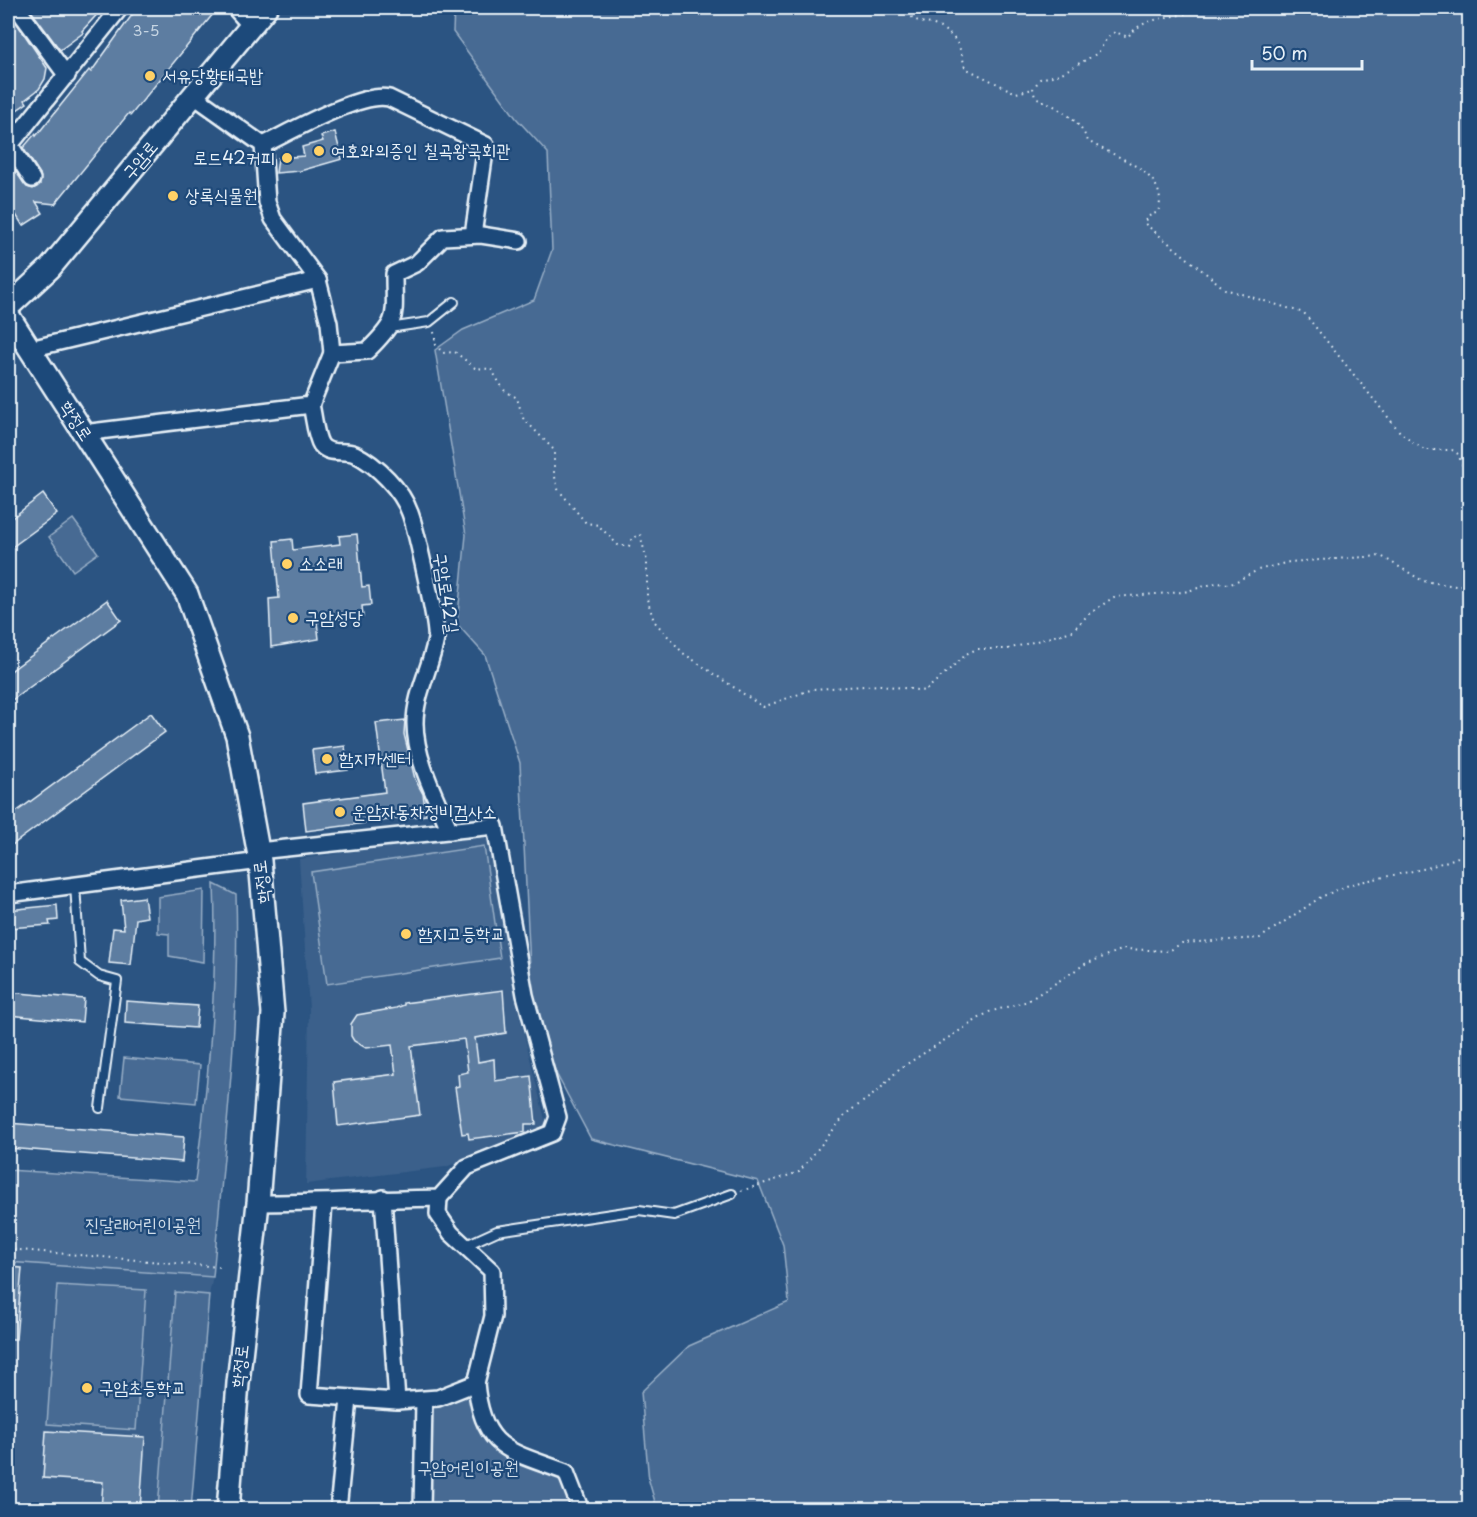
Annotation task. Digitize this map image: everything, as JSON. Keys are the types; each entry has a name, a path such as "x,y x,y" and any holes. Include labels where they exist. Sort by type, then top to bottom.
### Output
{"main road":[{"name":"구암로","path":"8,307 50,268 266,8"},
{"name":"학정로","path":"8,315 187,594 237,736 259,856 273,1013 258,1203 238,1383 228,1509"}],"street":[{"path":"17,8 67,76"},
{"path":"33,179 9,144 67,76 120,8"},
{"path":"235,8 251,26"},
{"path":"263,145 331,112 378,95 388,98 486,145 473,236"},
{"path":"194,96 263,145"},
{"path":"83,433 312,405 332,353 329,323 318,279 273,219 267,202 263,145"},
{"path":"332,353 367,351 394,318 394,274 417,263 443,237 473,236 519,241"},
{"path":"30,350 318,279"},
{"name":"구암로42길","path":"312,405 320,443 330,452 354,453 375,468 388,480 410,512 437,636 419,700 415,722 417,741 430,784 450,831"},
{"path":"8,894 259,856 495,826 525,994 558,1117 552,1133 467,1167 439,1198 438,1214 451,1233 492,1271 493,1316 476,1383 478,1404 486,1426 503,1448 566,1472 578,1503 577,1509"},
{"path":"258,1203 324,1204 383,1198 439,1198"},
{"path":"383,1198 397,1401"},
{"path":"324,1204 309,1395 349,1399 424,1400 438,1398 476,1383"},
{"path":"338,1509 349,1399"},
{"path":"422,1509 424,1400"}],"lane":[{"path":"388,328 429,322 454,302"},
{"path":"75,885 80,962 99,976 117,981 100,1108"},
{"path":"464,1246 498,1231 639,1210 674,1215 732,1194"}],"path":[{"path":"896,8 904,9 917,21 934,26 955,37 962,50 965,68 1016,93 1033,89 1040,80 1060,74 1098,53 1107,38 1115,32 1128,37 1134,28 1149,21 1193,12 1193,8"},
{"path":"1033,89 1035,97 1057,106 1083,130 1088,141 1129,162 1149,176 1156,185 1160,207 1158,212 1147,218 1144,223 1226,289 1304,313 1400,432 1424,450 1452,450 1458,454 1466,474 1470,477"},
{"path":"429,322 436,345 443,353 454,352 475,368 491,369 504,390 517,398 523,418 532,429 542,435 554,450 554,473 558,489 585,523 598,525 619,546 628,546 631,540 640,534 647,561 647,599 654,621 683,653 763,707 813,689 881,685 925,691 968,653 977,649 1008,649 1072,631 1089,614 1114,597 1184,592 1216,583 1231,584 1258,570 1289,561 1381,556 1423,581 1456,586 1470,583"},
{"path":"732,1194 799,1172 847,1113 878,1092 899,1069 989,1012 1028,1001 1085,964 1124,949 1169,951 1182,943 1260,938 1321,897 1351,884 1427,868 1470,850"},
{"path":"8,1249 220,1267"}],"shaded area":[{"name":"함지고등학교","path":"493,832 519,1013 548,1132 445,1167 306,1184 309,1009 299,859"},
{"name":"구암초등학교","path":"8,1262 213,1277 209,1295 175,1293 158,1509 8,1509"}],"green space":[{"path":"454,8 1469,8 1469,1509 657,1509 649,1481 641,1392 689,1346 789,1302 783,1245 758,1181 591,1139 557,1075 532,1009 520,763 485,655 457,624 466,535 435,350 463,330 534,300 552,250 548,153 516,118 453,32"},
{"path":"73,519 98,553 73,571 49,537"},
{"path":"484,846 500,958 327,984 311,872"},
{"name":"진달래어린이공원","path":"214,884 236,895 237,943 230,1086 213,1277 8,1262 8,1170 195,1182 211,1033 215,959"},
{"path":"204,890 203,962 169,956 169,934 158,933 158,897"},
{"path":"124,1058 200,1065 196,1103 120,1096"},
{"path":"57,1285 146,1290 136,1430 47,1424"},
{"path":"175,1292 209,1295 191,1509 158,1509"},
{"name":"구암어린이공원","path":"474,1389 486,1426 563,1475 570,1509 426,1510 429,1405"}],"building":[{"path":"29,8 103,8 82,31 83,33 60,50"},
{"path":"137,8 218,8 55,204 36,202 43,213 23,226 8,202 10,163 27,187 33,189 40,184 40,174 23,148 35,134 36,136 89,70 91,72"},
{"path":"8,10 47,68 45,79 39,89 25,100 27,103 8,116"},
{"path":"335,132 342,159 300,171 276,173 278,158 304,156 302,147 323,141 321,136"},
{"path":"43,494 57,514 8,550 8,521"},
{"path":"357,534 362,587 369,586 371,605 362,606 363,616 317,622 319,639 271,647 269,599 279,598 274,541 292,539 293,550 340,544 339,536"},
{"path":"107,600 121,620 8,703 8,673"},
{"path":"151,713 165,732 8,848 8,818"},
{"path":"405,720 404,734 415,779 423,794 426,815 306,831 303,803 385,792 376,723"},
{"path":"345,746 348,770 315,774 312,750"},
{"path":"144,897 147,917 136,919 131,965 109,963 113,928 124,929 121,900"},
{"path":"57,905 58,920 49,921 50,925 8,928 8,910"},
{"path":"503,990 506,1033 475,1038 478,1062 494,1059 495,1081 531,1076 536,1124 525,1124 525,1132 469,1139 468,1133 462,1134 455,1087 459,1086 458,1074 468,1072 464,1039 411,1046 420,1115 338,1126 334,1082 396,1074 392,1045 366,1048 354,1041 351,1036 351,1024 357,1015 396,1008 404,1003"},
{"path":"8,992 84,999 82,1022 8,1015"},
{"path":"126,1001 198,1006 196,1028 125,1023"},
{"path":"8,1123 184,1137 182,1162 8,1148"},
{"path":"8,1267 22,1268 16,1339 8,1339"},
{"path":"46,1431 145,1437 140,1509 101,1509 103,1482 43,1478"}],"place":[{"name":"서유당황태국밥","path":"150,76"},
{"name":"여호와의증인 칠곡왕국회관","path":"319,151"},
{"name":"로드42커피","path":"287,158"},
{"name":"상록식물원","path":"173,196"},
{"name":"소소래","path":"287,564"},
{"name":"구암성당","path":"293,618"},
{"name":"함지카센터","path":"327,759"},
{"name":"운암자동차정비검사소","path":"340,812"},
{"name":"함지고등학교","path":"406,934"},
{"name":"구암초등학교","path":"87,1388"}]}
